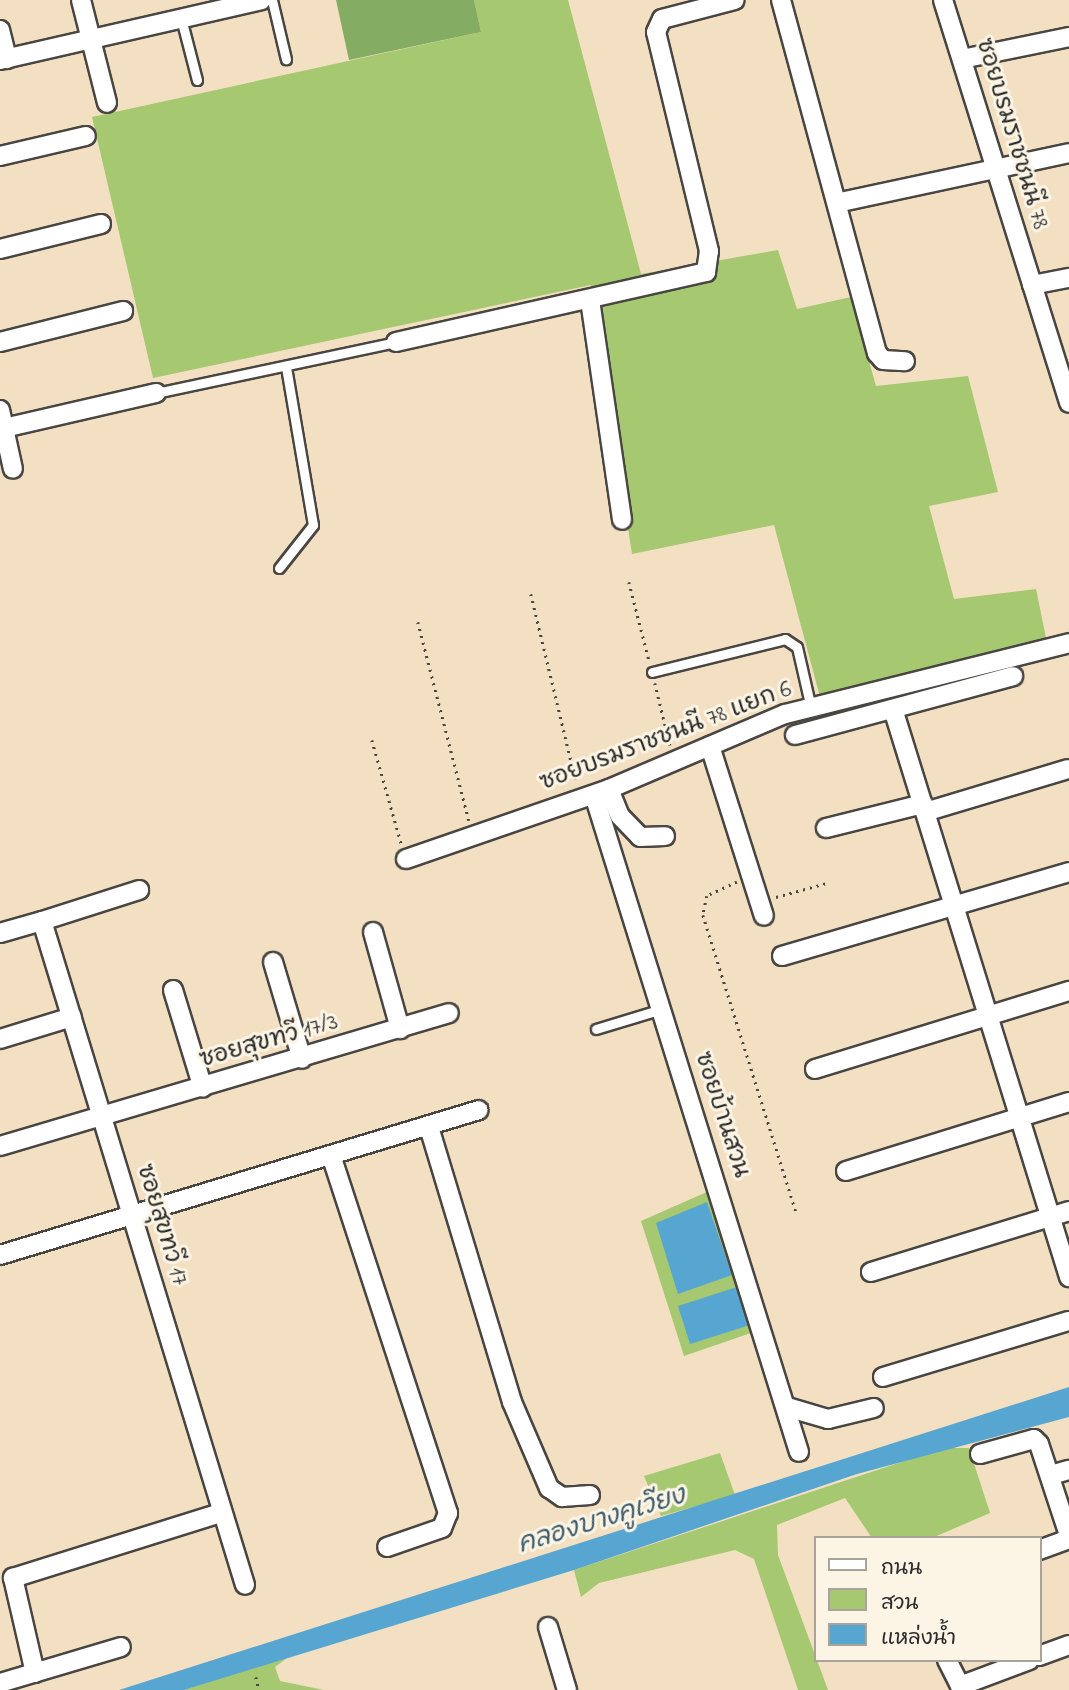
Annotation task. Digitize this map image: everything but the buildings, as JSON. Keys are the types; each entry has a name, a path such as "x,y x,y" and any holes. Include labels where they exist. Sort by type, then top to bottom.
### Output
{"street":[{"path":"81,0 107,103"},
{"path":"0,30 4,59 182,22 261,0"},
{"path":"396,342 706,272 709,251 656,32 662,19 735,0"},
{"path":"781,0 841,202 877,353 883,360 905,361"},
{"name":"ซอยบรมราชชนนี 78","path":"943,0 1068,395"},
{"path":"962,59 1069,37"},
{"path":"0,156 86,136"},
{"path":"841,202 1069,153"},
{"path":"0,248 101,224"},
{"path":"1032,285 1069,278"},
{"path":"590,300 622,520"},
{"path":"0,342 123,311"},
{"path":"4,428 156,393"},
{"path":"0,410 13,469"},
{"name":"ซอยบรมราชชนนี 78 แยก 6","path":"405,859 595,794 811,708 1069,643"},
{"path":"795,735 1013,676"},
{"path":"893,709 1069,1277"},
{"path":"710,747 762,909"},
{"path":"826,828 924,808 1068,769"},
{"path":"595,794 640,837 665,836"},
{"name":"ซอยบ้านสวน","path":"595,794 799,1452"},
{"path":"782,956 955,908 1069,872"},
{"path":"0,933 139,890"},
{"name":"ซอยสุขทวี 17","path":"42,920 221,1513 245,1584"},
{"path":"373,932 400,1029"},
{"path":"273,962 302,1059"},
{"path":"173,990 202,1088"},
{"path":"815,1069 1069,991"},
{"name":"ซอยสุขทวี 17/3","path":"0,1146 302,1059 449,1013"},
{"path":"0,1039 72,1017"},
{"path":"846,1171 1069,1102"},
{"path":"0,1255 479,1110"},
{"path":"429,1127 512,1402 549,1488 562,1497 590,1495"},
{"path":"331,1155 448,1513 442,1528 387,1547"},
{"path":"871,1272 1069,1211"},
{"path":"883,1377 1069,1321"},
{"path":"787,1407 828,1419 874,1408"},
{"path":"980,1454 1034,1439 1051,1475 1069,1537 1041,1549"},
{"path":"1051,1475 1069,1470"},
{"path":"35,1673 6,1580 221,1513"},
{"path":"548,1627 566,1690"},
{"path":"1041,1655 1069,1645"},
{"path":"0,1683 121,1647"},
{"path":"948,1662 961,1688 1024,1662"}],"lane":[{"path":"272,0 286,59"},
{"path":"182,22 197,80"},
{"path":"156,393 396,342"},
{"path":"279,568 313,525 286,367"},
{"path":"652,672 785,639 797,647 811,708"},
{"path":"596,1029 662,1009"}],"path":[{"path":"531,594 595,794"},
{"path":"418,622 472,835"},
{"path":"372,740 405,859"},
{"path":"752,875 707,895 703,915 796,1211"},
{"path":"762,909 827,883"},
{"path":"256,1677 259,1690"}],"green space":[{"path":"336,0 474,0 481,32 349,60"},
{"path":"474,0 568,0 641,274 778,250 797,309 851,297 876,386 968,376 998,492 929,506 954,599 1036,589 1046,638 820,697 774,525 632,554 591,285 153,378 92,117 481,32"},
{"path":"725,1184 771,1326 684,1356 641,1221"},
{"path":"944,1448 969,1448 990,1513 937,1536 871,1536 845,1498 777,1525 778,1555 814,1652 814,1662 818,1662 828,1690 798,1690 754,1559 735,1550 599,1583 581,1597 574,1570"},
{"path":"720,1453 735,1495 661,1516 644,1476"},
{"path":"291,1655 275,1667 280,1681 324,1690 184,1690"}],"water":[{"path":"707,1202 732,1275 678,1294 656,1223"},
{"path":"737,1287 750,1325 690,1344 678,1306"},
{"path":"1069,1387 1069,1417 857,1474 574,1570 184,1690 119,1690"}],"water label":[{"name":"คลองบางคูเวียง","path":"602,1522"}]}
